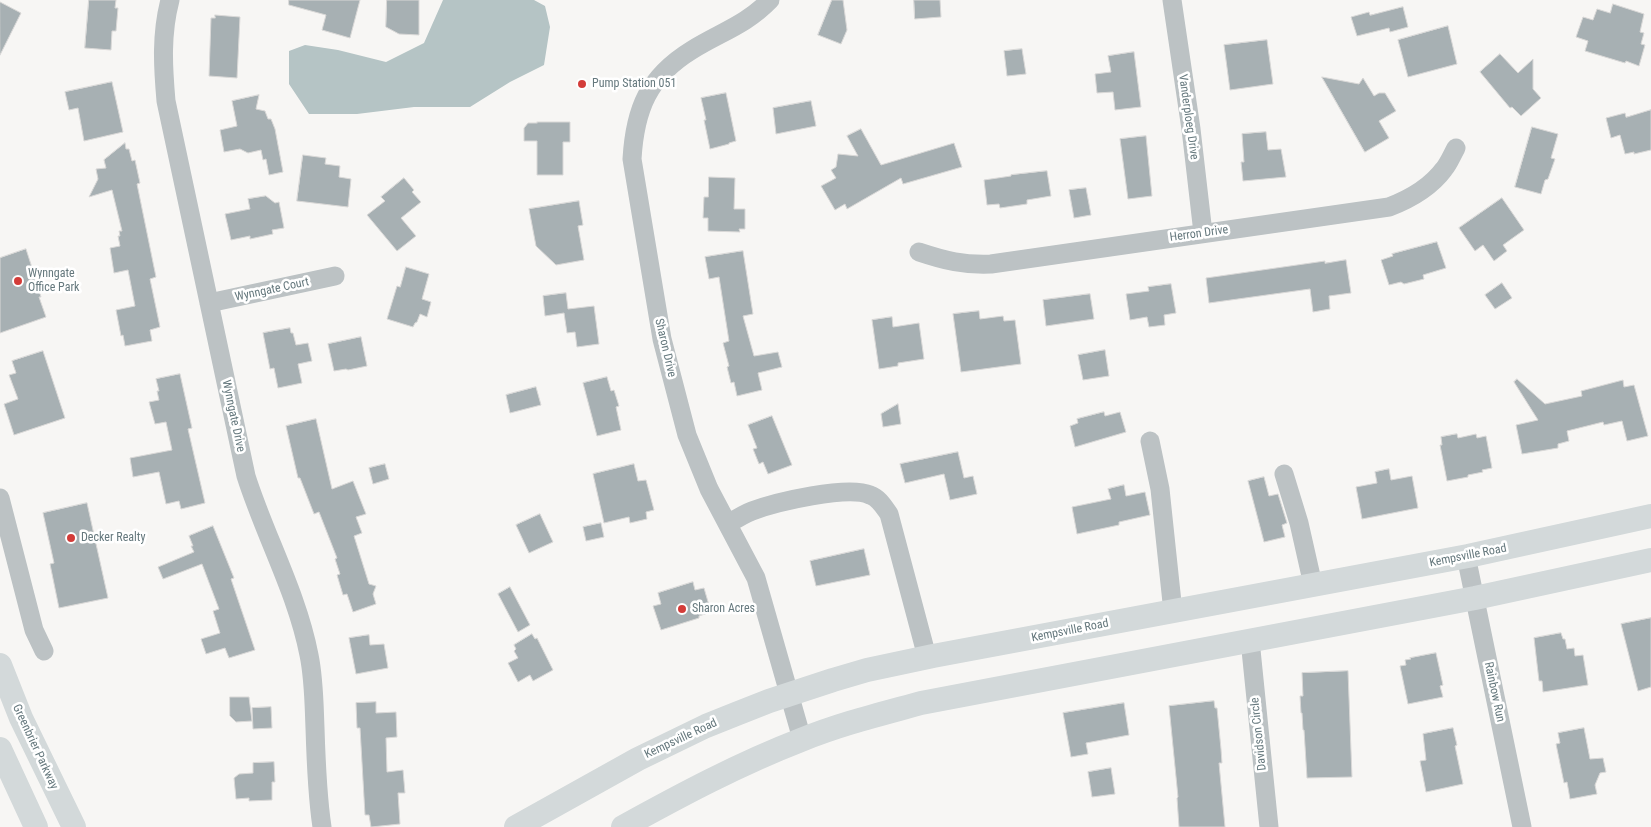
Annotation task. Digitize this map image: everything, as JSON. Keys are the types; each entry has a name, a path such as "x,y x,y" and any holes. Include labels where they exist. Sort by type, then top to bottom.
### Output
{"main road":[{"name":"Kempsville Road","path":"516,827 668,744 736,714 789,694 867,670 927,657 1466,556 1651,516"},
{"path":"623,827 729,770 802,739 921,703 1475,598 1651,560"},
{"name":"Greenbrier Parkway","path":"0,665 21,718 74,827"},
{"path":"0,749 36,827"}],"street":[{"name":"Wynngate Drive","path":"170,0 164,34 163,63 166,102 246,476 255,505 295,603 309,655 314,706 316,770 322,827"},
{"name":"Sharon Drive","path":"770,0 749,19 730,31 693,49 657,79 644,100 634,134 632,159 662,340 687,435 709,488 756,578 802,739"},
{"name":"Vanderploeg Drive","path":"1172,0 1202,234"},
{"name":"Herron Drive","path":"920,252 948,262 990,264 1389,207 1404,202 1426,188 1444,169 1456,148"},
{"name":"Wynngate Court","path":"209,303 335,276"},
{"path":"1150,441 1160,489 1173,612"},
{"path":"1284,474 1299,523 1313,585"},
{"path":"728,524 750,512 805,497 862,492 872,495 882,504 888,514 927,657"},
{"path":"0,498 34,630 44,651"},
{"name":"Rainbow Run","path":"1466,556 1522,827"},
{"name":"Davidson Circle","path":"1250,640 1269,827"}],"shaded area":[{"path":"443,0 534,0 545,6 550,27 544,65 510,82 470,107 414,107 357,114 309,114 289,84 289,51 305,45 338,50 386,62 424,43"}],"building":[{"path":"89,0 116,0 115,8 118,8 116,31 112,31 111,50 85,48"},
{"path":"289,0 360,0 350,38 322,30 326,15 289,5"},
{"path":"387,0 419,0 419,35 399,34 386,27"},
{"path":"832,0 843,0 847,30 841,44 818,35"},
{"path":"914,0 940,0 941,17 915,19"},
{"path":"0,2 21,13 0,55"},
{"path":"1613,4 1644,14 1640,32 1644,33 1641,44 1645,45 1639,66 1585,51 1588,41 1576,37 1583,17 1593,20 1597,9 1610,13"},
{"path":"1403,7 1408,27 1390,32 1389,28 1357,36 1351,17 1369,12 1370,15"},
{"path":"215,15 240,17 237,78 209,76 211,18 215,18"},
{"path":"1448,26 1457,64 1408,77 1398,40"},
{"path":"1267,40 1273,84 1230,90 1224,45"},
{"path":"1022,49 1026,74 1007,76 1004,51"},
{"path":"1134,52 1141,107 1115,110 1113,92 1097,93 1095,74 1111,72 1108,56"},
{"path":"1500,54 1518,73 1533,59 1533,89 1541,98 1521,116 1512,107 1510,108 1480,72"},
{"path":"1322,77 1359,84 1363,78 1374,96 1379,93 1385,93 1396,111 1379,121 1389,138 1365,152"},
{"path":"112,82 123,132 84,141 78,108 69,110 65,92"},
{"path":"726,93 736,141 710,149 701,98"},
{"path":"259,95 256,109 265,111 268,119 271,119 275,129 283,172 269,175 266,159 263,160 261,150 248,153 240,149 224,152 220,130 237,126 232,101"},
{"path":"811,101 816,126 776,134 773,108"},
{"path":"1651,110 1651,150 1625,154 1620,135 1611,138 1606,118 1625,113 1626,117"},
{"path":"570,122 570,142 563,142 563,175 537,175 537,141 524,141 524,128 528,123"},
{"path":"1532,127 1558,134 1551,158 1555,159 1541,194 1515,187"},
{"path":"861,129 881,165 954,143 962,167 903,184 901,178 847,209 845,204 835,210 821,186 836,178 831,170 836,167 838,154 858,156 847,136"},
{"path":"1266,132 1268,150 1281,149 1286,177 1243,181 1241,162 1244,162 1242,134"},
{"path":"1146,136 1152,196 1128,199 1120,139"},
{"path":"125,143 126,149 129,149 132,161 135,160 140,183 137,184 156,277 150,279 160,327 150,330 152,341 125,346 116,310 135,306 128,270 114,273 110,248 120,246 118,236 120,236 119,231 122,231 112,190 89,197 98,179 96,169 106,168 104,160"},
{"path":"303,155 326,158 325,164 340,166 339,177 351,179 348,207 297,201"},
{"path":"1047,171 1051,196 1027,200 1027,204 1000,208 999,204 987,205 984,180"},
{"path":"709,177 735,178 734,209 745,209 745,229 739,229 740,232 708,231 708,218 703,218 704,197 708,197"},
{"path":"404,178 414,190 412,192 421,202 401,218 416,236 397,251 367,215 385,201 381,197"},
{"path":"1086,188 1091,215 1074,218 1069,190"},
{"path":"266,196 275,203 279,202 284,228 272,230 273,234 250,239 250,236 231,240 225,214 250,209 248,199"},
{"path":"1502,198 1524,230 1503,245 1507,251 1494,261 1483,245 1475,251 1459,228"},
{"path":"579,201 583,225 578,226 584,260 556,265 536,246 529,209"},
{"path":"1437,242 1446,268 1423,275 1424,279 1404,284 1401,282 1389,285 1381,260 1393,256 1392,254"},
{"name":"Wynngate Office Park","path":"26,249 46,317 0,333 0,258"},
{"path":"743,251 753,314 743,316 754,356 778,352 782,367 758,373 762,390 737,396 734,382 731,383 723,343 729,341 719,277 709,279 705,257"},
{"path":"1346,260 1351,293 1329,296 1330,309 1313,312 1310,289 1209,303 1206,278 1325,261 1325,263"},
{"path":"406,267 429,274 422,299 431,302 427,317 420,314 413,327 387,319 397,286 400,287"},
{"path":"1502,283 1512,298 1495,309 1485,295"},
{"path":"1171,284 1176,313 1164,315 1165,325 1149,327 1147,317 1130,320 1126,294 1149,291 1148,287"},
{"path":"566,293 568,309 594,306 599,344 577,347 575,332 567,333 564,313 545,316 543,296"},
{"path":"1090,294 1094,319 1046,326 1043,300"},
{"path":"979,311 980,319 1003,316 1004,321 1015,320 1021,364 961,372 953,314"},
{"path":"892,317 893,327 919,323 924,359 898,363 898,366 879,369 872,320"},
{"path":"290,328 296,345 308,343 312,361 298,364 302,383 278,388 274,368 270,369 263,333"},
{"path":"361,337 367,366 334,371 328,344"},
{"path":"1105,350 1109,376 1083,380 1078,355"},
{"path":"43,351 65,418 14,435 4,404 18,399 9,375 16,373 12,361"},
{"path":"180,374 192,428 188,429 205,503 181,509 179,501 166,504 159,472 133,477 130,458 172,450 166,422 155,424 149,402 159,400 156,379"},
{"path":"607,377 611,391 614,390 619,406 616,407 621,430 597,436 583,383"},
{"path":"1517,379 1545,404 1582,396 1581,391 1623,380 1624,387 1634,385 1648,436 1627,441 1622,421 1604,425 1603,422 1567,431 1569,441 1558,444 1558,448 1522,454 1516,425 1538,420 1514,382"},
{"path":"536,387 541,405 510,413 506,395"},
{"path":"898,404 901,424 883,427 881,414"},
{"path":"1104,412 1105,416 1120,412 1126,432 1075,447 1070,426 1078,423 1077,419"},
{"path":"772,416 792,465 768,474 763,462 759,464 753,449 757,448 748,425"},
{"path":"316,419 332,489 353,481 366,514 356,517 362,533 354,536 369,584 376,586 373,594 376,604 353,612 347,594 343,595 337,575 340,574 335,559 337,558 319,512 314,514 300,478 298,478 286,426"},
{"path":"1457,434 1458,438 1476,434 1477,438 1486,436 1492,468 1468,475 1468,477 1447,481 1440,445 1442,445 1441,437"},
{"path":"958,452 964,478 973,476 977,494 950,500 944,474 905,483 900,464"},
{"path":"385,464 389,479 373,484 369,468"},
{"path":"634,464 638,481 646,480 654,510 646,512 647,519 630,523 629,517 604,523 593,474"},
{"path":"1389,469 1391,480 1412,476 1418,508 1362,519 1356,487 1377,483 1375,472"},
{"path":"1264,477 1269,496 1278,494 1287,523 1282,525 1285,537 1264,542 1248,481"},
{"path":"1124,485 1126,496 1145,492 1150,515 1119,522 1119,525 1077,534 1072,507 1111,499 1108,489"},
{"name":"Decker Realty","path":"87,503 108,598 59,608 50,564 54,563 43,513"},
{"path":"540,514 553,542 529,553 516,525"},
{"path":"601,523 604,537 586,541 583,527"},
{"path":"213,526 234,578 231,579 255,650 229,658 225,648 206,654 201,639 220,633 213,611 219,609 202,564 163,579 158,567 194,552 189,536"},
{"path":"864,549 870,575 816,586 810,561"},
{"name":"Sharon Acres","path":"693,582 695,590 704,588 711,612 699,616 699,618 661,630 653,606 661,604 658,593"},
{"path":"510,587 530,625 518,632 498,594"},
{"path":"1651,618 1651,687 1638,691 1621,624"},
{"path":"1561,633 1563,639 1565,639 1567,649 1574,648 1575,656 1583,655 1588,685 1543,692 1542,681 1539,681 1534,638"},
{"path":"532,634 535,639 537,638 553,670 533,681 530,675 518,682 508,663 518,658 514,651 516,649 514,645"},
{"path":"369,635 370,645 384,644 388,668 356,674 349,638"},
{"path":"1436,653 1443,685 1440,686 1443,697 1408,704 1400,666 1406,665 1405,660 1410,658"},
{"path":"1348,671 1352,777 1307,778 1300,696 1303,696 1302,673"},
{"path":"230,697 249,697 252,721 236,722 230,716"},
{"path":"1214,701 1215,708 1217,708 1221,749 1222,763 1219,763 1225,827 1179,827 1169,706"},
{"path":"376,702 376,713 396,712 397,737 386,738 387,772 403,770 405,793 398,793 400,824 371,827 369,815 365,815 360,728 357,728 356,703"},
{"path":"1124,703 1129,735 1086,743 1088,754 1071,757 1063,713"},
{"path":"271,707 272,728 253,729 252,708"},
{"path":"1453,728 1463,784 1426,792 1420,761 1426,760 1423,734"},
{"path":"1584,728 1590,759 1603,758 1606,772 1600,773 1595,785 1597,794 1570,799 1567,782 1564,783 1556,744 1560,743 1558,733"},
{"path":"274,762 275,782 272,782 272,800 249,801 249,798 236,799 234,778 239,774 253,773 253,763"},
{"path":"1111,768 1115,794 1092,797 1088,772"}],"place":[{"name":"Pump Station 051","path":"582,84"},
{"name":"Wynngate Office Park","path":"18,281"},
{"name":"Decker Realty","path":"71,538"},
{"name":"Sharon Acres","path":"682,609"}]}
